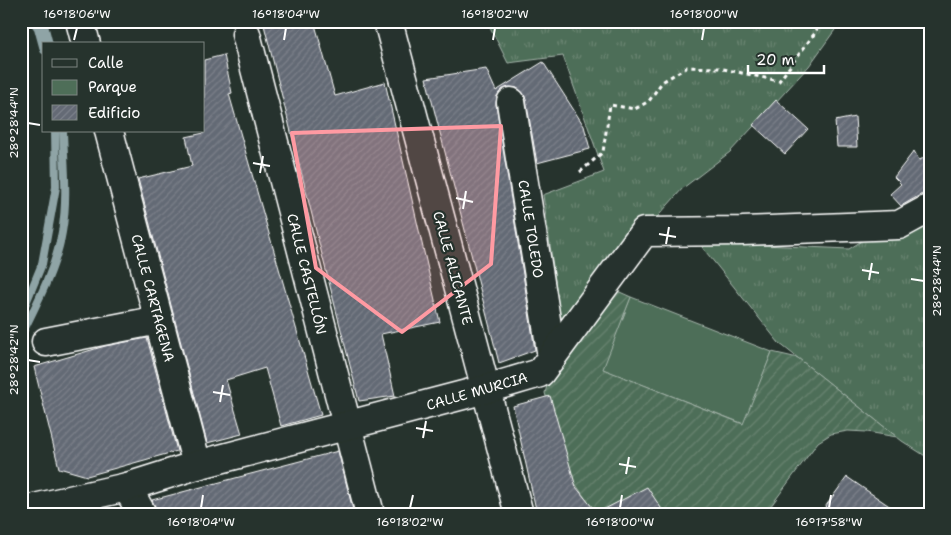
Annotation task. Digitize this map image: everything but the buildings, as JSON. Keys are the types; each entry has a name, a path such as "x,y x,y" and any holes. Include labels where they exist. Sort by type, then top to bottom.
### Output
{"street":[{"path":"80,21 85,42"},
{"name":"CALLE ALICANTE","path":"388,21 519,514"},
{"name":"CALLE CASTELLÓN","path":"246,34 370,514"},
{"name":"CALLE TOLEDO","path":"511,102 552,357"},
{"name":"CALLE CARTAGENA","path":"109,132 197,465"},
{"name":"CALLE MURCIA","path":"21,512 127,487 197,465 486,390 540,373 644,232 742,231 899,225 930,208"},
{"path":"46,342 159,320"},
{"path":"127,487 142,514"}],"path":[{"path":"580,172 603,152 610,105 635,109 649,101 662,82 687,66 719,68 779,81 821,21"}],"highlighted area":[{"path":"501,126 491,264 402,332 316,268 292,133"}],"green space":[{"path":"487,21 835,21 837,27 809,66 730,152 683,188 562,331 543,195 604,172 563,56 508,63"},
{"path":"930,198 930,459 902,441 779,343 698,242 849,249"},
{"path":"613,289 631,297 603,369 743,424 772,352 798,358 897,437 848,431 831,434 818,442 765,514 596,514 570,476 545,393 550,375"},
{"path":"631,297 772,352 744,424 602,369"}],"waterway":[{"path":"33,21 38,28 42,43"},
{"path":"43,21 48,42"},
{"path":"21,315 42,264 56,187 55,132"},
{"path":"21,336 51,272 62,232 65,194 63,132"}]}
